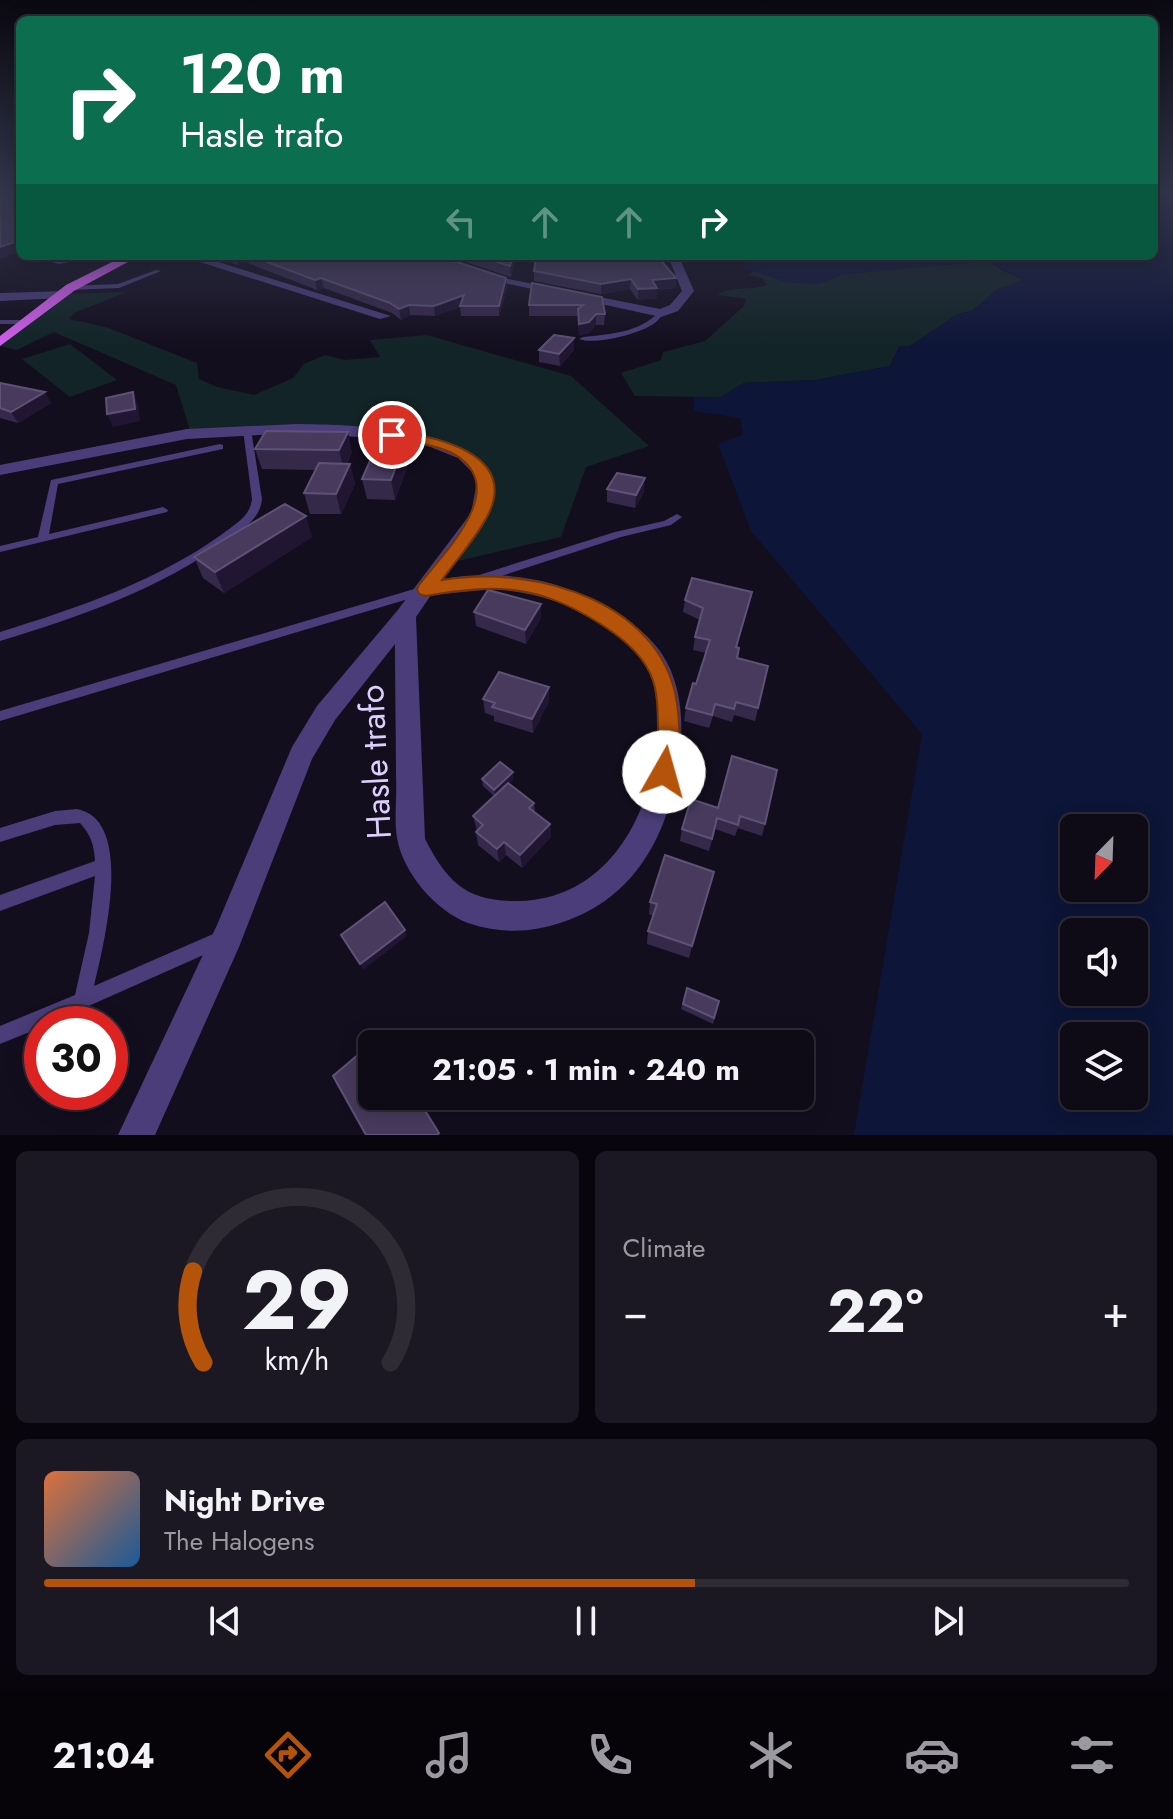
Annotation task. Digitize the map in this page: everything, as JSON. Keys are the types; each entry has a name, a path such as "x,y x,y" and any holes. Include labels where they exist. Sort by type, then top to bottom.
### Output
{"main road":[{"path":"0,342 66,291 124,260"}],"street":[{"path":"200,260 385,316"},
{"path":"473,274 661,313 674,308 688,291 680,260"},
{"path":"0,297 66,291"},
{"name":"Hasle trafo","path":"0,470 185,435 299,429 426,440 464,454 482,472 486,497 480,514 426,589 311,735 228,936 136,1135"},
{"name":"Hasle trafo","path":"405,616 411,840 426,873 460,905 517,919 573,904 600,888 623,868 650,823 668,752 666,687 645,647 584,603 552,590 521,584 471,582 426,589"}],"lane":[{"path":"50,260 71,260"},
{"path":"66,291 119,286 158,271"},
{"path":"583,339 631,330 654,321 661,313"},
{"path":"0,322 25,322"},
{"path":"0,637 84,610 170,574 248,520 256,509 257,499 247,430"},
{"path":"43,537 54,482 220,447"},
{"path":"0,549 163,510"},
{"name":"Hasle trafo","path":"471,582 619,534 667,523 677,517"},
{"path":"0,716 426,589"},
{"path":"0,835 65,816 82,816 98,835 102,866 101,922 82,1001"},
{"path":"0,903 102,866"},
{"path":"0,1035 228,936"}],"shaded area":[{"path":"988,261 1024,280 998,289 972,311 958,314 910,346 899,347 890,366 816,380 744,383 721,397 635,396 621,373 661,360 663,352 705,341 744,306 746,299 717,295 728,290 767,285 762,278 749,275 754,271 787,282 817,284 845,274"},
{"path":"127,292 74,313 69,319 106,327 197,363 199,379 217,387 254,395 293,378 304,364 325,355 345,360 380,357 370,340 427,335 571,376 649,446 586,467 561,537 445,564 486,497 464,454 392,435 191,434 176,385 54,332 17,350 0,346 0,342 61,294"},
{"path":"70,344 117,380 70,397 22,359"}],"water":[{"path":"1158,244 1173,244 1173,1135 854,1135 922,734 751,531 718,444 743,434 740,418 694,411 694,397 721,397 744,383 816,380 890,366 899,347 910,346 958,314 972,311 998,289 1023,280 988,261 845,274 817,284 787,282 742,267 748,260 1158,260"}],"building":[{"path":"262,260 451,260 506,278 499,306 460,306 464,295 434,306 409,305 399,309 321,278 315,280"},
{"path":"491,260 512,260 510,266"},
{"path":"535,260 660,260 676,278 652,280 657,288 638,289 631,279 601,284 534,271"},
{"path":"532,283 602,297 605,314 596,314 589,322 579,324 578,309 583,305 529,305"},
{"path":"554,335 574,338 559,354 539,350"},
{"path":"0,383 45,392 11,412 0,408"},
{"path":"133,392 135,409 107,414 106,398"},
{"path":"266,431 348,432 339,450 255,449"},
{"path":"376,447 403,448 391,480 362,479"},
{"path":"319,463 350,464 336,494 304,493"},
{"path":"617,473 645,478 636,495 607,489"},
{"path":"285,504 306,516 215,572 194,557"},
{"path":"692,578 752,592 736,647 739,648 737,658 768,666 758,708 736,702 734,709 715,704 712,715 686,708 710,640 695,637 703,608 685,600"},
{"path":"488,590 541,604 525,630 474,612"},
{"path":"499,672 549,687 532,719 492,707 495,703 483,699"},
{"path":"732,756 777,770 765,824 740,816 738,825 717,818 712,839 682,829 691,799 718,808"},
{"path":"500,762 513,772 494,790 482,779"},
{"path":"508,783 534,803 529,808 550,824 520,855 504,842 497,849 476,832 483,825 473,816"},
{"path":"665,855 714,872 692,946 648,931 657,904 650,902"},
{"path":"385,902 405,930 360,964 341,935"},
{"path":"687,988 719,1001 714,1018 683,1004"},
{"path":"358,1055 358,1110 425,1110 439,1133 366,1135 333,1076"}],"route":[{"path":"392,435 426,440 464,454 482,472 485,485 486,497 480,514 426,589 471,582 521,584 569,596 618,625 645,647 666,687 669,731 664,772"}]}
